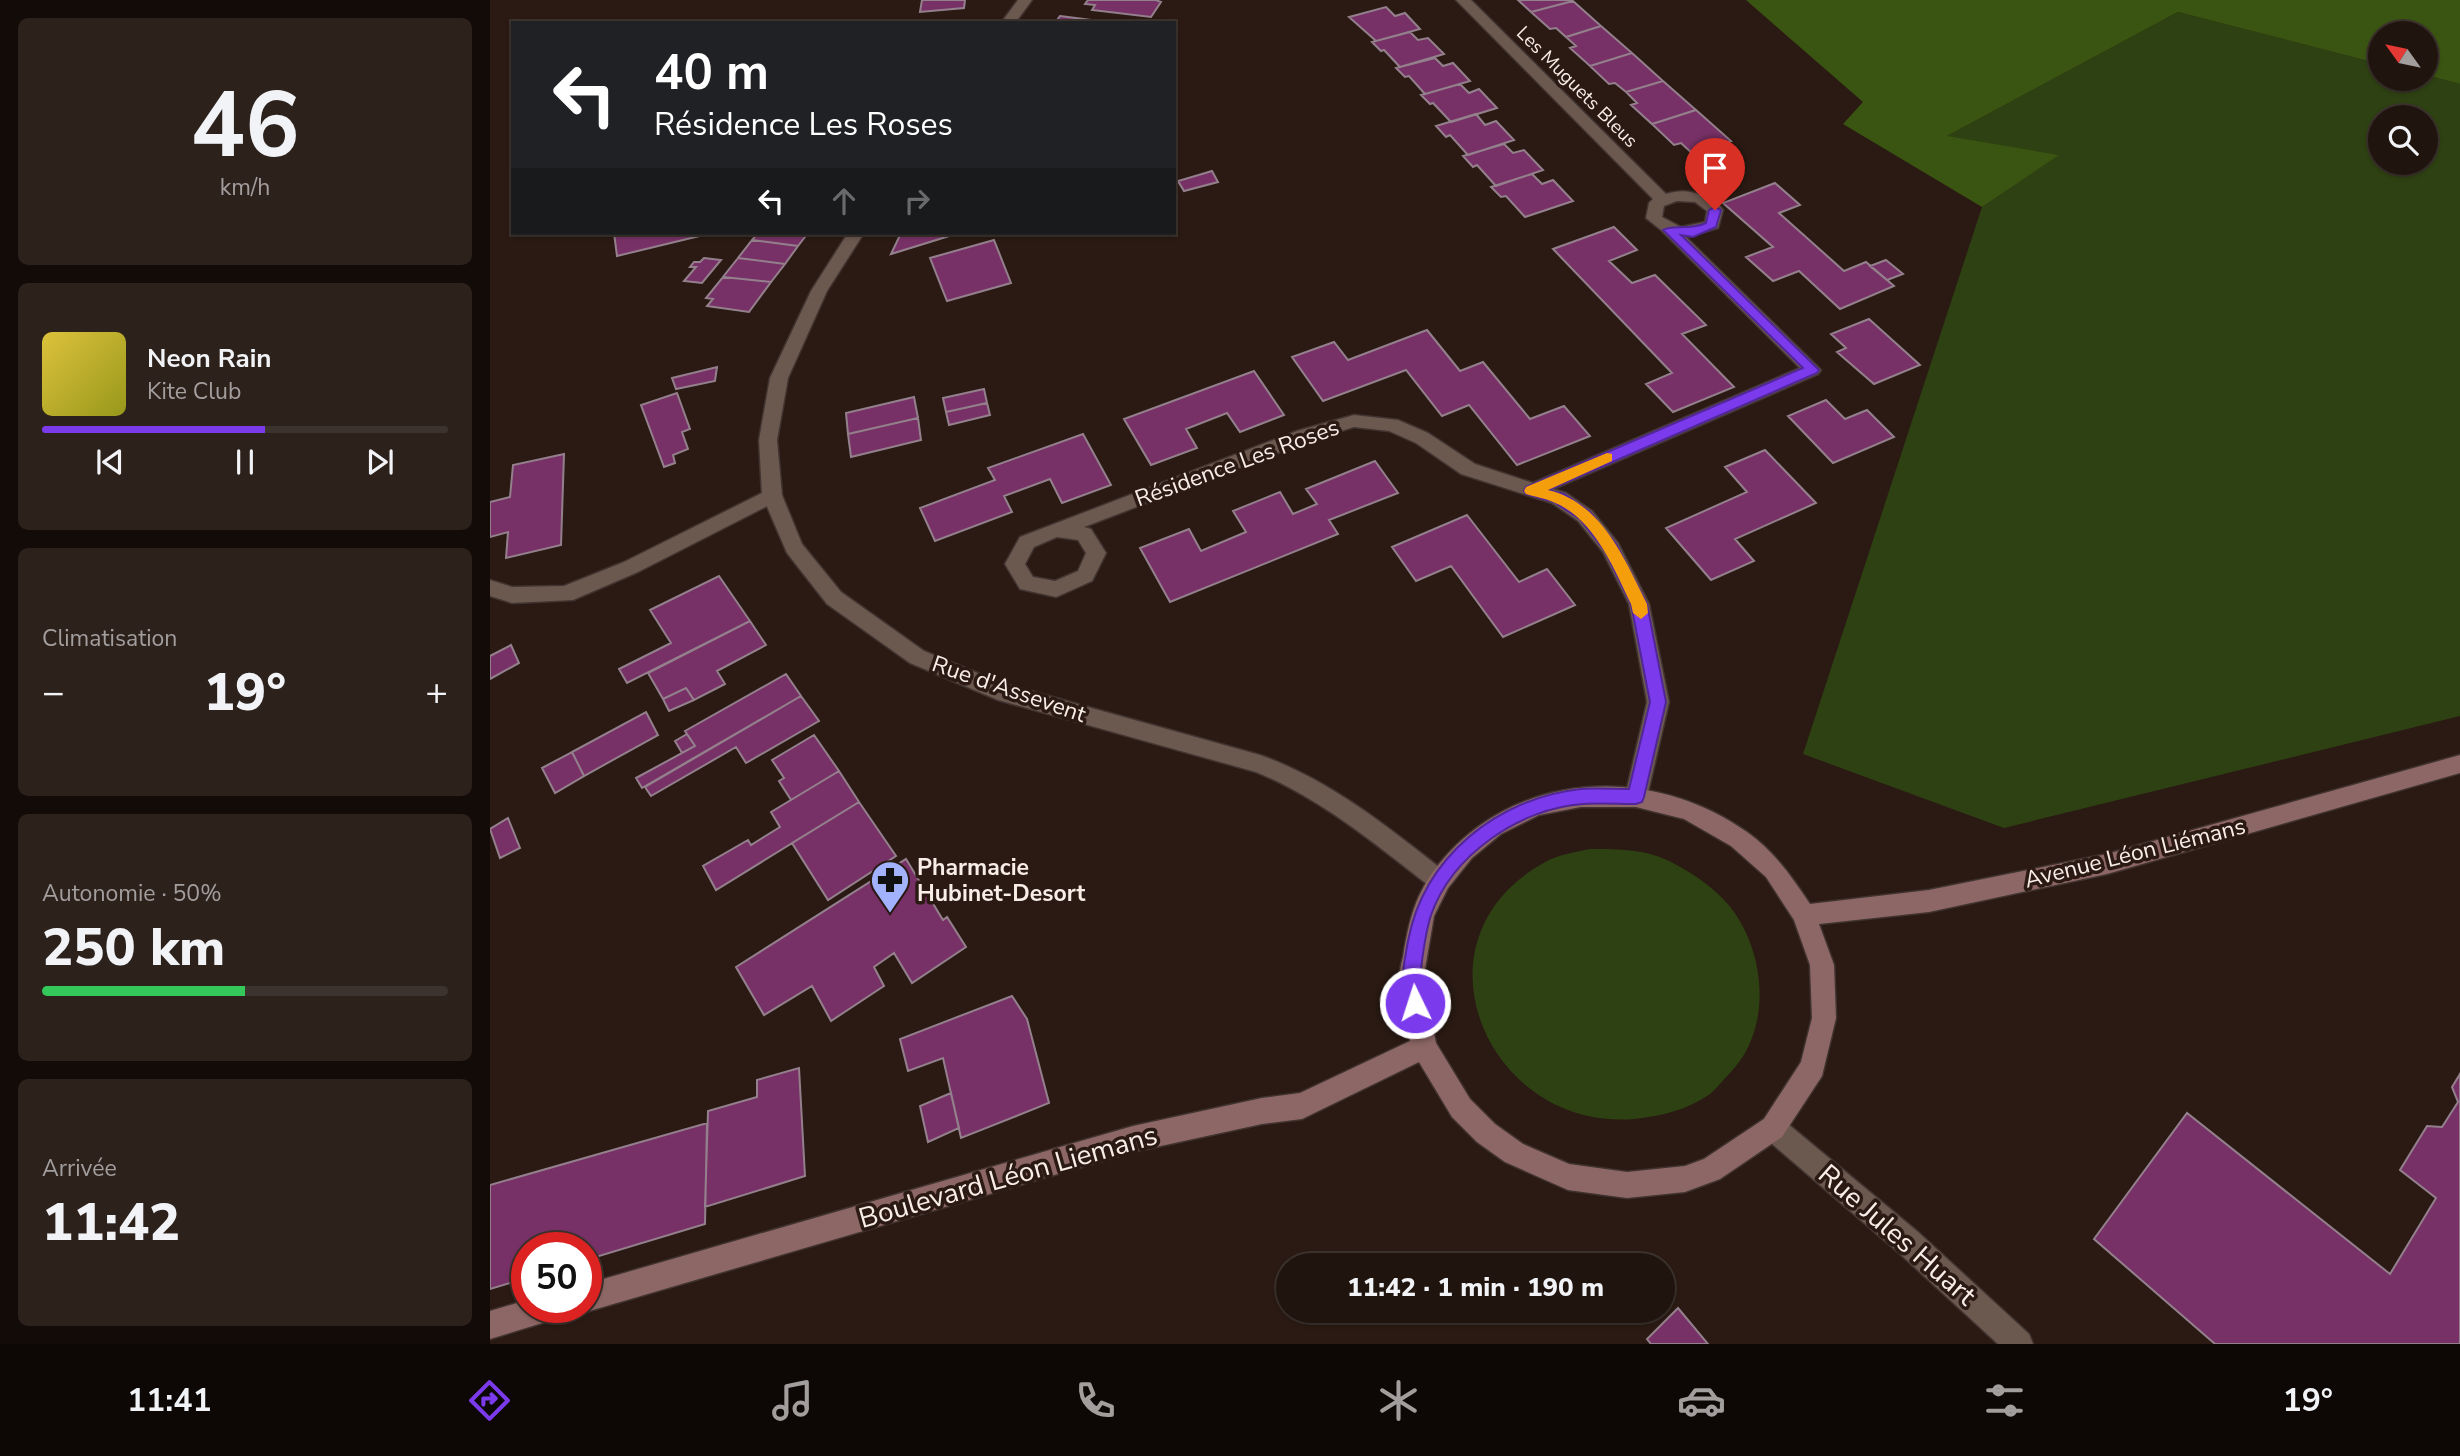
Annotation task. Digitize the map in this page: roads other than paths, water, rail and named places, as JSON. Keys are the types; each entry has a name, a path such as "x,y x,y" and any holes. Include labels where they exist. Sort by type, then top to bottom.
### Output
{"main road":[{"name":"Avenue Léon Liémans","path":"1804,915 1929,901 2107,864 2460,764"},
{"path":"1581,797 1636,797 1689,811 1739,839 1774,870 1804,915 1822,965 1825,1018 1813,1067 1773,1128 1711,1170 1685,1179 1627,1185 1568,1177 1514,1153 1486,1133 1461,1108 1424,1047 1410,981 1422,915 1440,881 1464,851 1493,827 1535,807 1581,797"},
{"name":"Boulevard Léon Liemans","path":"602,1293 1133,1139 1262,1111 1301,1106 1424,1047"},
{"path":"490,1325 511,1319"}],"street":[{"path":"1009,21 1025,0"},
{"name":"Les Muguets Bleus","path":"1462,0 1664,201"},
{"path":"1531,491 1812,370 1654,218 1657,203 1676,195 1699,198 1715,210 1712,225 1693,233 1669,230"},
{"name":"Rue d'Assevent","path":"855,235 819,291 779,378 768,440 772,495 794,548 834,598 917,657 998,691 1261,764 1293,776 1340,806 1440,881"},
{"name":"Résidence Les Roses","path":"1056,530 1303,436 1354,421 1392,425 1422,438 1468,469 1559,498 1585,516 1611,548 1639,604 1658,702 1636,797"},
{"path":"490,588 512,595 566,594 631,567 772,495"},
{"name":"Rue Jules Huart","path":"1773,1128 1908,1241 2019,1344"}],"place":[{"name":"Pharmacie Hubinet-Desort","path":"890,914"}]}
